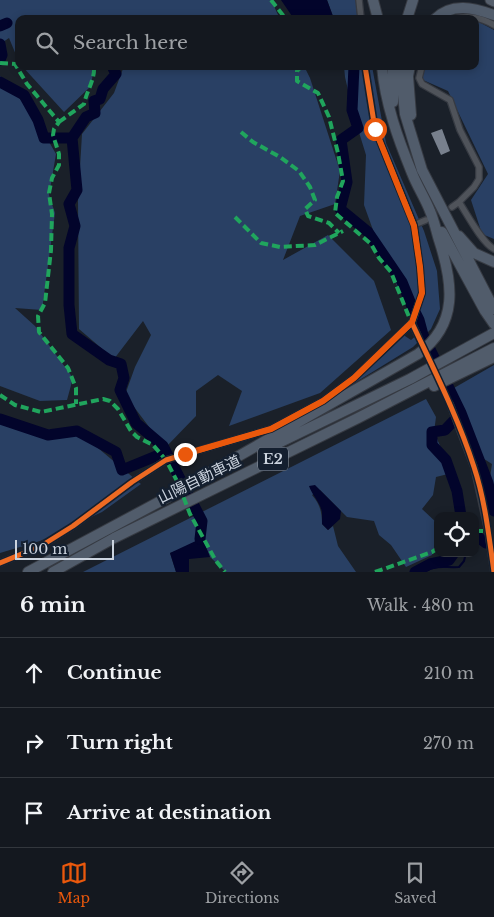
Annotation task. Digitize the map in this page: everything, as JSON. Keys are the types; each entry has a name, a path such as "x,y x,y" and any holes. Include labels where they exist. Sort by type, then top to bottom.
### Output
{"highway":[{"path":"373,0 377,15"},
{"path":"401,15 406,0"},
{"path":"407,15 413,0"},
{"path":"442,15 454,8 473,8 494,14"},
{"path":"165,498 277,436 426,348 446,319 450,306 449,271 394,123 382,70"},
{"path":"393,70 394,123"},
{"path":"400,70 405,114 422,170 490,309 494,324"},
{"path":"409,70 408,76 413,140"},
{"path":"428,216 490,309"},
{"path":"449,224 474,252 494,262"},
{"name":"山陽自動車道","path":"28,572 165,498 361,403 494,333"},
{"name":"山陽自動車道","path":"53,572 114,538 358,418 494,348"},
{"path":"358,418 459,376 494,357"}],"main road":[{"path":"490,0 494,2"}],"street":[{"path":"359,0 361,15"},
{"path":"479,18 485,19 494,25"},
{"path":"0,563 41,546 73,526 132,482 166,460 271,429 323,401 354,378 412,322 422,293 414,226 375,129 366,70"},
{"path":"421,70 419,78 422,84 450,100 460,130 479,167 479,179 474,188 452,207"},
{"path":"459,202 480,234 490,247 494,249"},
{"path":"414,226 428,216"},
{"path":"412,322 418,336"},
{"path":"450,404 474,467 491,530 489,538 494,572"}],"shaded area":[{"path":"0,0 271,0 278,15 15,15 15,52 9,38 0,44"},
{"path":"281,0 327,0 333,15 291,15"},
{"path":"327,0 361,0 363,15 333,15"},
{"path":"479,22 494,30 494,239 482,234 471,200 488,174 448,91 423,80 423,70 479,70"},
{"path":"26,70 93,70 91,86 64,112"},
{"path":"123,70 306,70 340,171 335,204 300,216 283,260 328,235 374,281 391,330 320,393 229,426 242,391 218,375 196,391 196,416 165,448 125,395 135,367 151,335 143,321 114,359 79,329 78,201 82,134 114,93"},
{"path":"344,70 373,70 386,143 424,231 437,271 440,309 431,329 413,347 348,387 402,334 411,340 425,328 415,301 405,302 382,255 364,205 366,155"},
{"path":"0,76 33,114 56,154 49,195 55,213 42,310 15,308 35,326 73,378 67,400 40,401 0,386"},
{"path":"494,365 494,497 490,477 492,464 481,457 454,388"},
{"path":"426,399 436,417 434,432 452,473 436,477 433,495 422,509 434,520 434,549 432,555 406,567 391,545 379,535 374,521 347,517 320,490 312,495 320,508 322,524 328,530 333,526 338,546 356,572 226,572 210,557 204,542 170,553 176,572 83,572"},
{"path":"0,420 37,430 74,428 141,484 102,512 40,541 0,553"},
{"path":"315,485 341,511 340,519 328,530 322,524 321,508 309,486"},
{"path":"200,539 204,542 210,557 189,559 189,572 176,572 170,553"}],"building":[{"path":"442,129 450,151 441,155 431,133"}],"waterway":[{"path":"0,26 7,23"},
{"path":"0,44 2,55 0,60"},
{"path":"72,138 86,117 95,113 94,101 100,99 103,89 116,74 114,70"},
{"path":"354,70 352,110 358,128 341,140 347,182 340,209 368,232 402,282 419,320 423,335 461,413 488,483 494,511"},
{"path":"0,82 24,95 38,120 44,138 72,138 77,190 69,204 75,226 69,248 69,305 72,334 109,360 121,364 124,378 120,390 136,423 163,446 202,521 200,539"},
{"path":"460,512 457,491 446,460 432,445 432,432 445,430 461,413"},
{"path":"0,419 48,435 77,431 116,452 122,470 166,452"},
{"path":"479,538 486,543"},
{"path":"479,544 488,544"},
{"path":"415,572 430,564 449,560 451,557"},
{"path":"423,572 438,567 459,567 465,557"}],"tunnel":[{"path":"418,336 450,404"}],"marked path":[{"path":"271,0 283,15"},
{"path":"0,63 15,64"},
{"path":"19,70 27,84 59,122 54,129 53,135 59,154 59,165 52,178 49,193 52,214 51,250 45,303 38,316 39,332 68,368 76,388 76,404"},
{"path":"59,122 84,104 94,70"},
{"path":"298,70 297,81 318,93 329,117 343,181 337,197 335,213 371,244 379,258 391,272 411,322"},
{"path":"241,132 253,142 280,157 299,171 310,187 315,200 305,209 308,216 329,223 339,233"},
{"path":"235,217 261,243 280,247 315,245 343,231"},
{"path":"0,395 15,405 41,412 103,399 110,401 118,409 131,431 137,437 153,445 166,460 178,483 190,514 216,561 225,572"},
{"path":"479,531 488,531"},
{"path":"375,572 434,551"}],"cycle path":[{"path":"366,70 375,129 414,225 422,293 412,323"},
{"path":"0,563 41,546 73,526 132,482 166,460 271,429 323,401 354,378 412,323 468,448 484,505 494,572"}],"route":[{"path":"185,454 271,429 323,401 354,378 412,322 422,293 414,226 375,129"}]}
